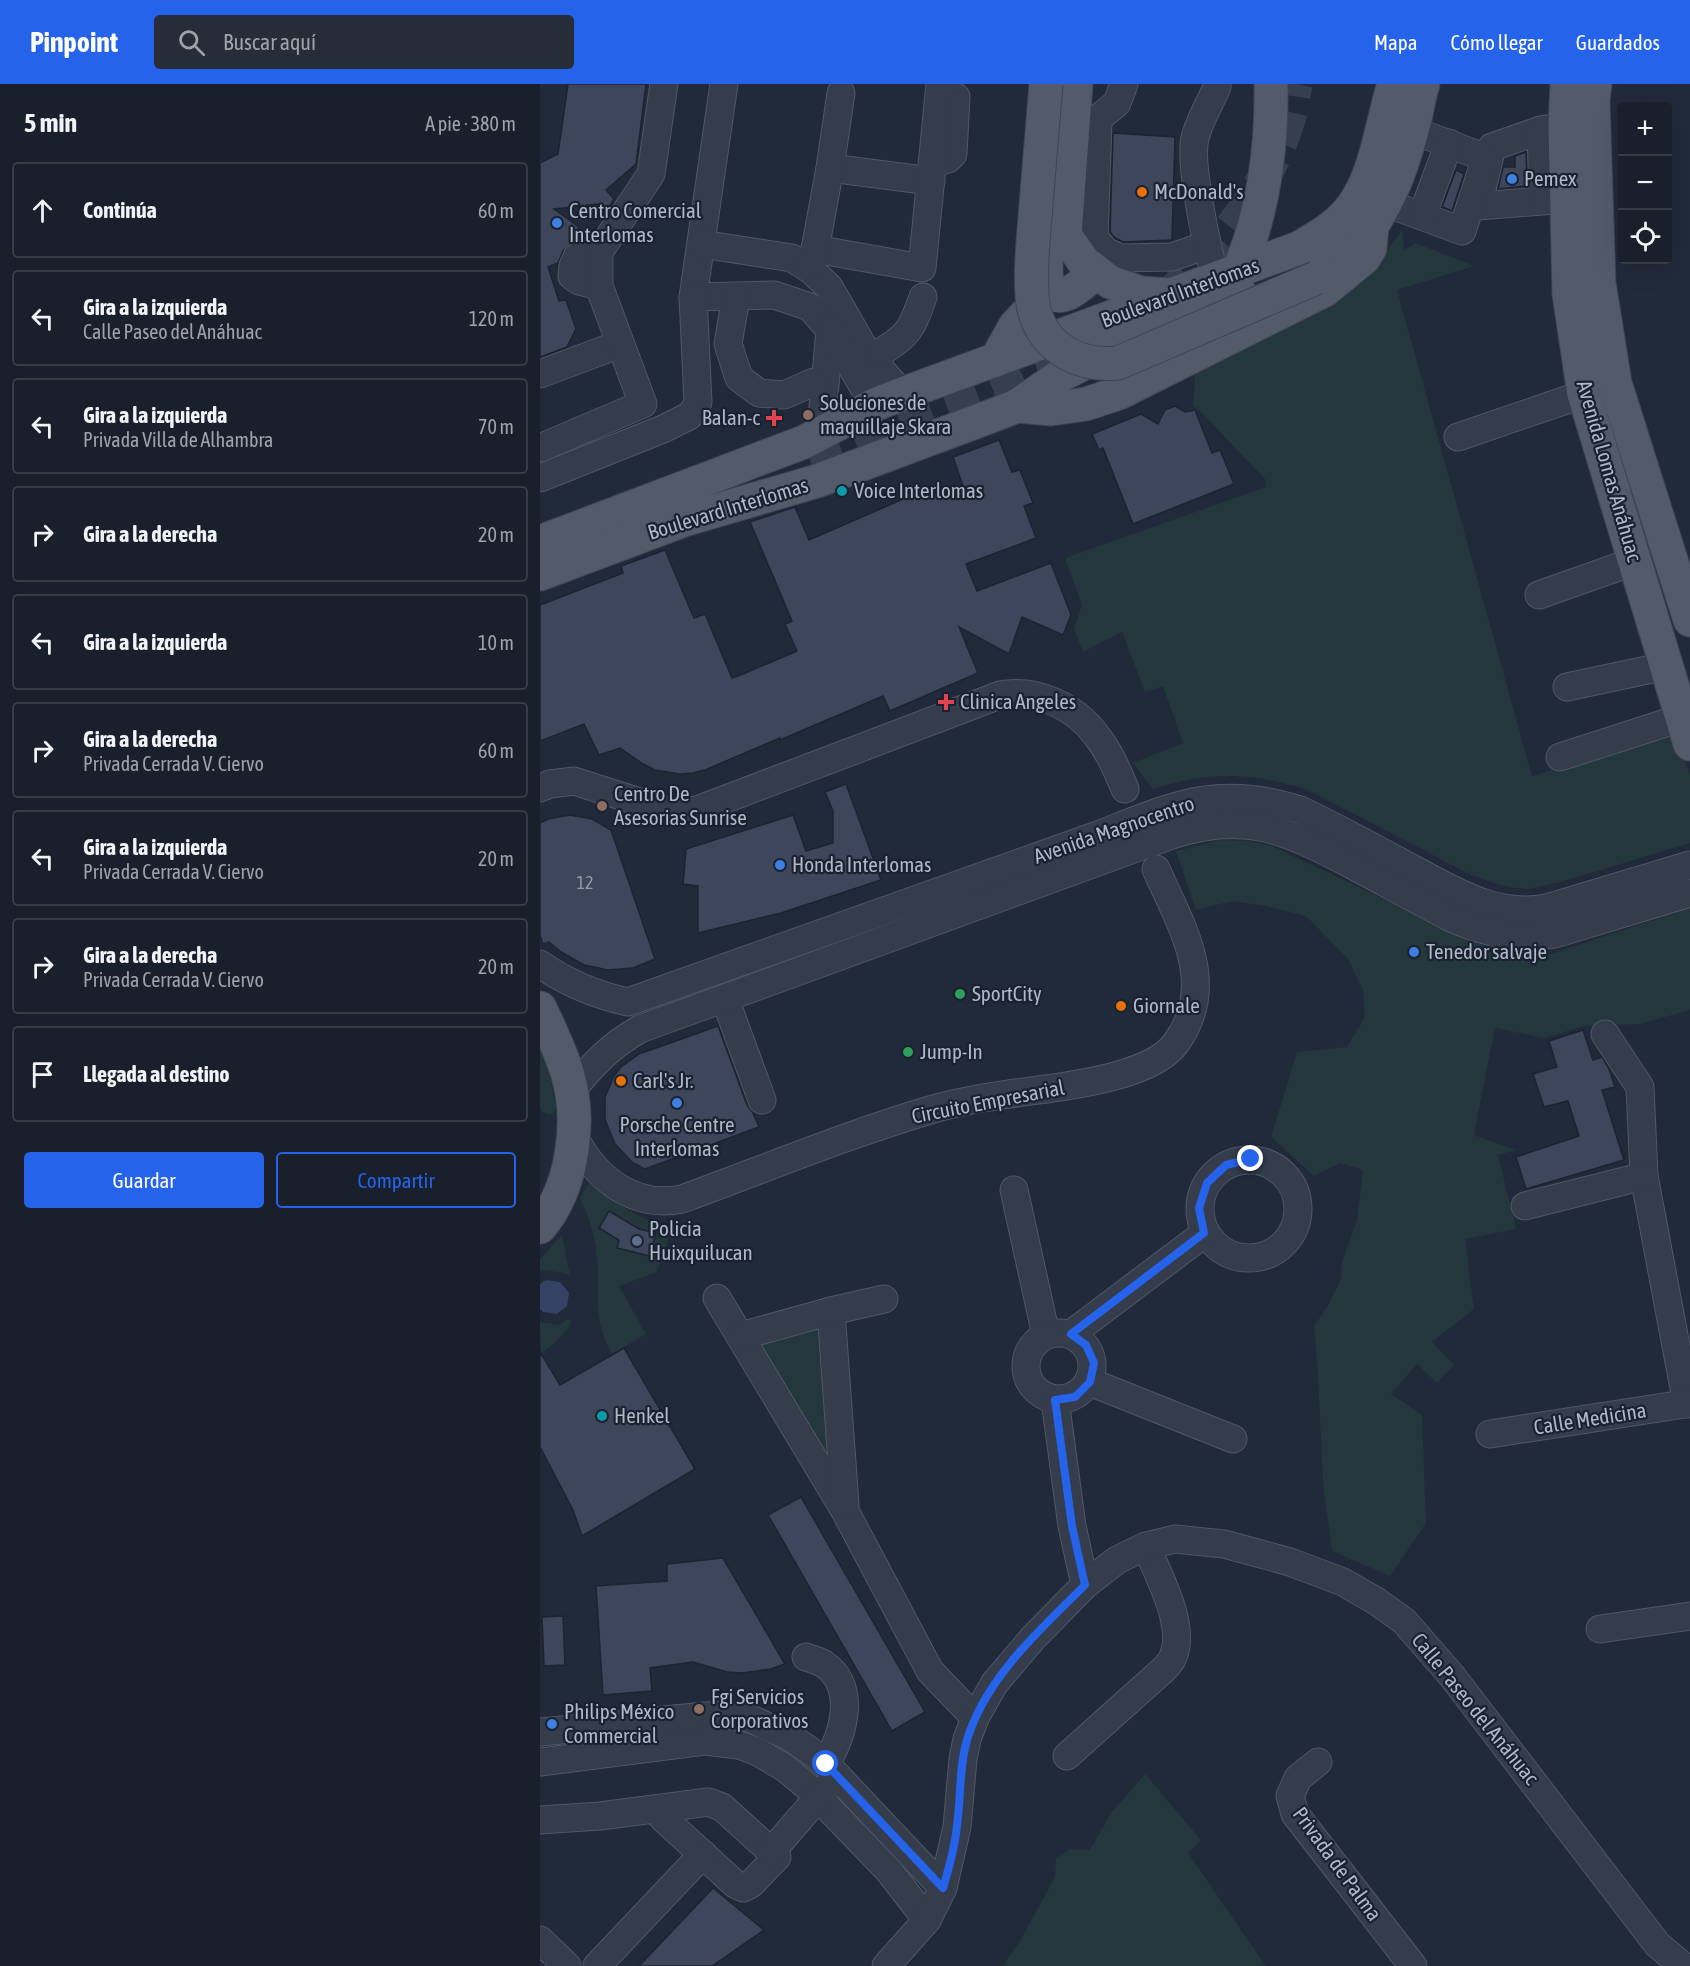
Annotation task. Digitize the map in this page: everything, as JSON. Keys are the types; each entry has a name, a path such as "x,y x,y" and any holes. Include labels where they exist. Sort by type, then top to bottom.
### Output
{"main road":[{"path":"1046,84 1032,250 1032,300 1040,326 1058,348 1087,362 1105,364 1118,363 1316,278 1346,257 1364,238 1397,179 1413,130 1423,84"},
{"path":"1056,84 1046,283 1049,290 1057,295 1068,293 1096,273"},
{"path":"1076,84 1065,235 1074,249 1096,273 1125,289 1158,296 1174,295"},
{"path":"1227,276 1255,230 1261,208 1270,140 1271,84"},
{"name":"Boulevard Interlomas","path":"540,542 812,441 888,400 1299,248 1324,233 1349,212 1366,181 1394,84"},
{"name":"Avenida Lomas Anáhuac","path":"1686,731 1584,394 1556,200 1553,128 1572,86 1593,100 1599,283 1615,383 1690,620"},
{"name":"Boulevard Interlomas","path":"540,574 684,520 817,481 1017,406 1063,374 1154,328 1330,253 1379,214"},
{"path":"996,360 1015,326 1049,290"},
{"name":"Boulevard Interlomas","path":"540,525 797,425 812,441"},
{"path":"684,520 812,441"},
{"path":"540,1008 561,1055 572,1092 574,1136 566,1180 558,1200 540,1227"}],"street":[{"path":"541,445 643,404 599,286 599,252 651,174 664,84"},
{"path":"540,478 663,429 689,416 695,409 698,402 693,297 724,84"},
{"path":"701,244 792,258 922,268 940,84"},
{"path":"830,168 932,172 953,154 957,84"},
{"path":"1124,84 1118,102 1100,117 1098,123 1094,237 1105,251 1120,258 1172,257 1207,244"},
{"path":"1216,84 1217,87 1195,137 1193,153 1207,244 1227,276"},
{"path":"841,93 813,260 867,353 888,400"},
{"path":"1553,128 1492,147 1478,206 1556,200"},
{"path":"1379,214 1422,216 1462,231 1486,158 1413,130"},
{"path":"1422,216 1449,143"},
{"path":"693,297 774,295 810,307 888,400"},
{"path":"736,297 728,345 739,378 759,393 784,394 814,382"},
{"path":"879,353 897,343 907,334 914,323 923,297"},
{"path":"812,441 830,330"},
{"path":"540,374 620,344"},
{"path":"1458,437 1584,394"},
{"path":"1539,595 1635,561"},
{"path":"1567,687 1666,666"},
{"path":"540,788 550,784 574,781 671,812 697,810 1000,694 1023,692 1060,705 1073,713 1095,733 1110,757 1125,789"},
{"path":"1560,757 1686,731"},
{"name":"Avenida Magnocentro","path":"540,964 593,993 628,1002 1162,810 1206,799 1253,798 1300,810 1462,894 1496,907 1513,910 1530,911 1547,908 1690,865"},
{"name":"Avenida Magnocentro","path":"572,1092 597,1061 640,1029 1172,835 1211,825 1251,824 1291,835 1451,918 1470,926 1511,936 1532,937 1554,934 1690,893"},
{"name":"Circuito Empresarial","path":"574,1136 591,1164 618,1187 649,1201 666,1203 931,1110 1023,1092 1096,1082 1155,1061 1175,1045 1188,1023 1196,996 1196,969 1188,942 1156,869"},
{"path":"725,999 762,1100"},
{"path":"1605,1034 1640,1087 1644,1176 1688,1403"},
{"path":"1525,1206 1644,1176"},
{"path":"1014,1190 1058,1335"},
{"path":"1058,1335 1086,1345 1094,1363 1090,1382 1075,1397 1055,1400 1038,1394 1028,1380 1026,1362 1032,1346 1058,1335 1204,1233"},
{"path":"717,1298 845,1511 930,1671 975,1718"},
{"path":"741,1336 884,1299"},
{"path":"831,1311 845,1511"},
{"path":"1090,1382 1233,1439"},
{"path":"1055,1400 1072,1526 1085,1585"},
{"name":"Calle Medicina","path":"1490,1434 1688,1403"},
{"name":"Calle Paseo del Anáhuac","path":"886,1966 927,1920 943,1888 957,1827 967,1739 975,1718 994,1684 1033,1638 1085,1585 1117,1560 1146,1546 1175,1539 1215,1543 1290,1562 1343,1582 1404,1621 1452,1676 1656,1944 1683,1966"},
{"path":"1067,1756 1163,1670 1172,1658 1176,1641 1176,1620 1146,1546"},
{"path":"1599,1629 1687,1621"},
{"path":"662,1808 663,1818 735,1884 743,1888 751,1884 821,1801 835,1775 846,1714 841,1684 825,1664 806,1657"},
{"path":"540,1732 728,1715 749,1718 769,1726 809,1750 943,1888"},
{"path":"540,1762 705,1741 740,1745 771,1758 796,1777 889,1871 927,1920"},
{"name":"Privada de Palma","path":"1318,1762 1298,1778 1290,1796 1295,1814 1413,1966"},
{"path":"540,1820 708,1802 722,1807 774,1854"},
{"path":"889,1871 907,1851"},
{"path":"597,1966 703,1854"},
{"path":"540,1940 567,1966"}],"green space":[{"path":"1402,230 1404,250 1416,243 1474,266 1397,290 1532,776 1676,734 1690,775 1690,843 1561,882 1528,889 1515,888 1471,875 1308,790 1268,780 1230,776 1193,779 1153,789 1133,763 1183,743 1163,686 1145,692 1122,632 1083,652 1074,629 1082,605 1065,558 1266,487 1265,479 1193,406 1196,361 1378,263"},
{"path":"1220,840 1248,841 1272,846 1479,944 1515,954 1542,957 1690,908 1690,1010 1640,1024 1585,1026 1544,1038 1495,1028 1474,1135 1516,1150 1498,1155 1516,1229 1465,1239 1474,1309 1432,1342 1454,1365 1437,1383 1417,1364 1391,1394 1422,1415 1426,1523 1390,1576 1332,1551 1323,1483 1314,1326 1327,1307 1341,1279 1342,1262 1357,1220 1363,1170 1340,1163 1314,1176 1271,1137 1297,1052 1347,1047 1365,1017 1363,990 1348,959 1306,916 1232,901 1196,910 1176,851"},
{"path":"540,1041 545,1052 556,1107 553,1114 549,1115 542,1112 540,1106"},
{"path":"590,1181 628,1210 672,1229 657,1272 619,1286 646,1334 612,1354 605,1340 599,1317 595,1242 580,1198"},
{"path":"562,1235 570,1276 565,1273 543,1270 540,1272 540,1259"},
{"path":"830,1311 840,1453 811,1453 741,1336"},
{"path":"568,1319 572,1321 562,1335 541,1353 540,1322 560,1325"},
{"path":"1145,1774 1201,1840 1188,1853 1266,1966 1003,1966 1020,1941 1055,1877 1056,1858 1070,1849 1090,1850 1111,1813"}],"water":[{"path":"546,1280 560,1282 569,1293 567,1306 557,1314 543,1312 540,1309 540,1284"}],"building":[{"name":"Centro Comercial Interlomas","path":"568,84 646,84 636,164 606,190 614,199 608,209 598,204 554,209 579,227 558,263 548,267 559,301 566,300 576,329 567,347 540,357 540,163 558,154"},
{"name":"McDonald's","path":"1113,133 1175,137 1172,240 1123,242 1110,232"},
{"path":"1526,152 1527,186 1498,189 1503,167 1515,167 1515,156"},
{"path":"1456,170 1464,174 1452,211 1442,207"},
{"path":"1175,406 1185,412 1195,410 1212,453 1220,450 1234,484 1133,524 1103,448 1099,450 1092,434 1141,414 1158,424 1165,410"},
{"path":"999,440 1012,472 1020,470 1033,503 1024,506 1036,538 966,564 977,591 1051,563 1071,615 1063,635 1022,617 1009,654 959,627 978,673 890,711 883,696 780,740 780,738 693,773 680,774 655,770 620,748 599,755 584,724 540,741 540,605 623,573 621,566 665,550 694,618 705,614 732,678 797,651 785,624 792,621 750,522 795,507 809,540 933,486 938,498 964,489 953,457"},
{"name":"Honda Interlomas","path":"846,784 881,880 781,913 698,933 698,886 683,884 686,849 793,815 806,851 833,843 833,811 825,792"},
{"path":"570,815 592,819 611,830 655,959 633,968 608,970 584,965 549,942 543,944 540,935 540,823 548,819"},
{"name":"Porsche Centre Interlomas","path":"718,1026 747,1105 759,1127 645,1169 633,1163 615,1144 605,1120 605,1097 614,1076 621,1067 639,1054"},
{"path":"1583,1030 1593,1060 1602,1057 1615,1087 1602,1090 1624,1160 1526,1189 1516,1157 1579,1136 1568,1101 1544,1107 1533,1074 1557,1067 1549,1041"},
{"name":"Policia Huixquilucan","path":"609,1211 639,1229 656,1233 650,1256 617,1248 619,1240 599,1228"},
{"name":"Henkel","path":"624,1348 695,1469 582,1536 573,1510 540,1447 540,1352 560,1385"},
{"path":"801,1497 925,1712 892,1731 768,1515"},
{"path":"723,1558 785,1664 771,1669 742,1673 727,1672 693,1662 650,1668 652,1691 603,1695 596,1586 667,1581 667,1564"},
{"path":"563,1616 565,1665 544,1666 542,1617"},
{"path":"713,1888 764,1930 712,1966 639,1966"}],"tunnel":[{"path":"1164,299 1222,238 1255,192 1281,142 1291,112 1296,84"},
{"path":"811,463 1003,390 1063,364"}],"place":[{"name":"Pemex","path":"1512,179"},
{"name":"McDonald's","path":"1142,192"},
{"name":"Centro Comercial Interlomas","path":"557,223"},
{"name":"Soluciones de maquillaje Skara","path":"808,415"},
{"name":"Balan-c","path":"774,418"},
{"name":"Voice Interlomas","path":"842,491"},
{"name":"Clinica Angeles","path":"946,702"},
{"name":"Centro De Asesorias Sunrise","path":"602,806"},
{"name":"Honda Interlomas","path":"780,865"},
{"name":"Tenedor salvaje","path":"1414,952"},
{"name":"SportCity","path":"960,994"},
{"name":"Giornale","path":"1121,1006"},
{"name":"Jump-In","path":"908,1052"},
{"name":"Carl's Jr.","path":"621,1081"},
{"name":"Porsche Centre Interlomas","path":"677,1103"},
{"name":"Policia Huixquilucan","path":"637,1241"},
{"name":"Henkel","path":"602,1416"},
{"name":"Fgi Servicios Corporativos","path":"699,1709"},
{"name":"Philips México Commercial","path":"552,1724"}],"route":[{"path":"826,1764 943,1888 957,1827 963,1759 975,1718 994,1684 1033,1638 1085,1585 1072,1526 1055,1400 1075,1397 1090,1382 1094,1363 1086,1345 1071,1334 1204,1233 1199,1208 1207,1183 1226,1165 1251,1159"}]}
